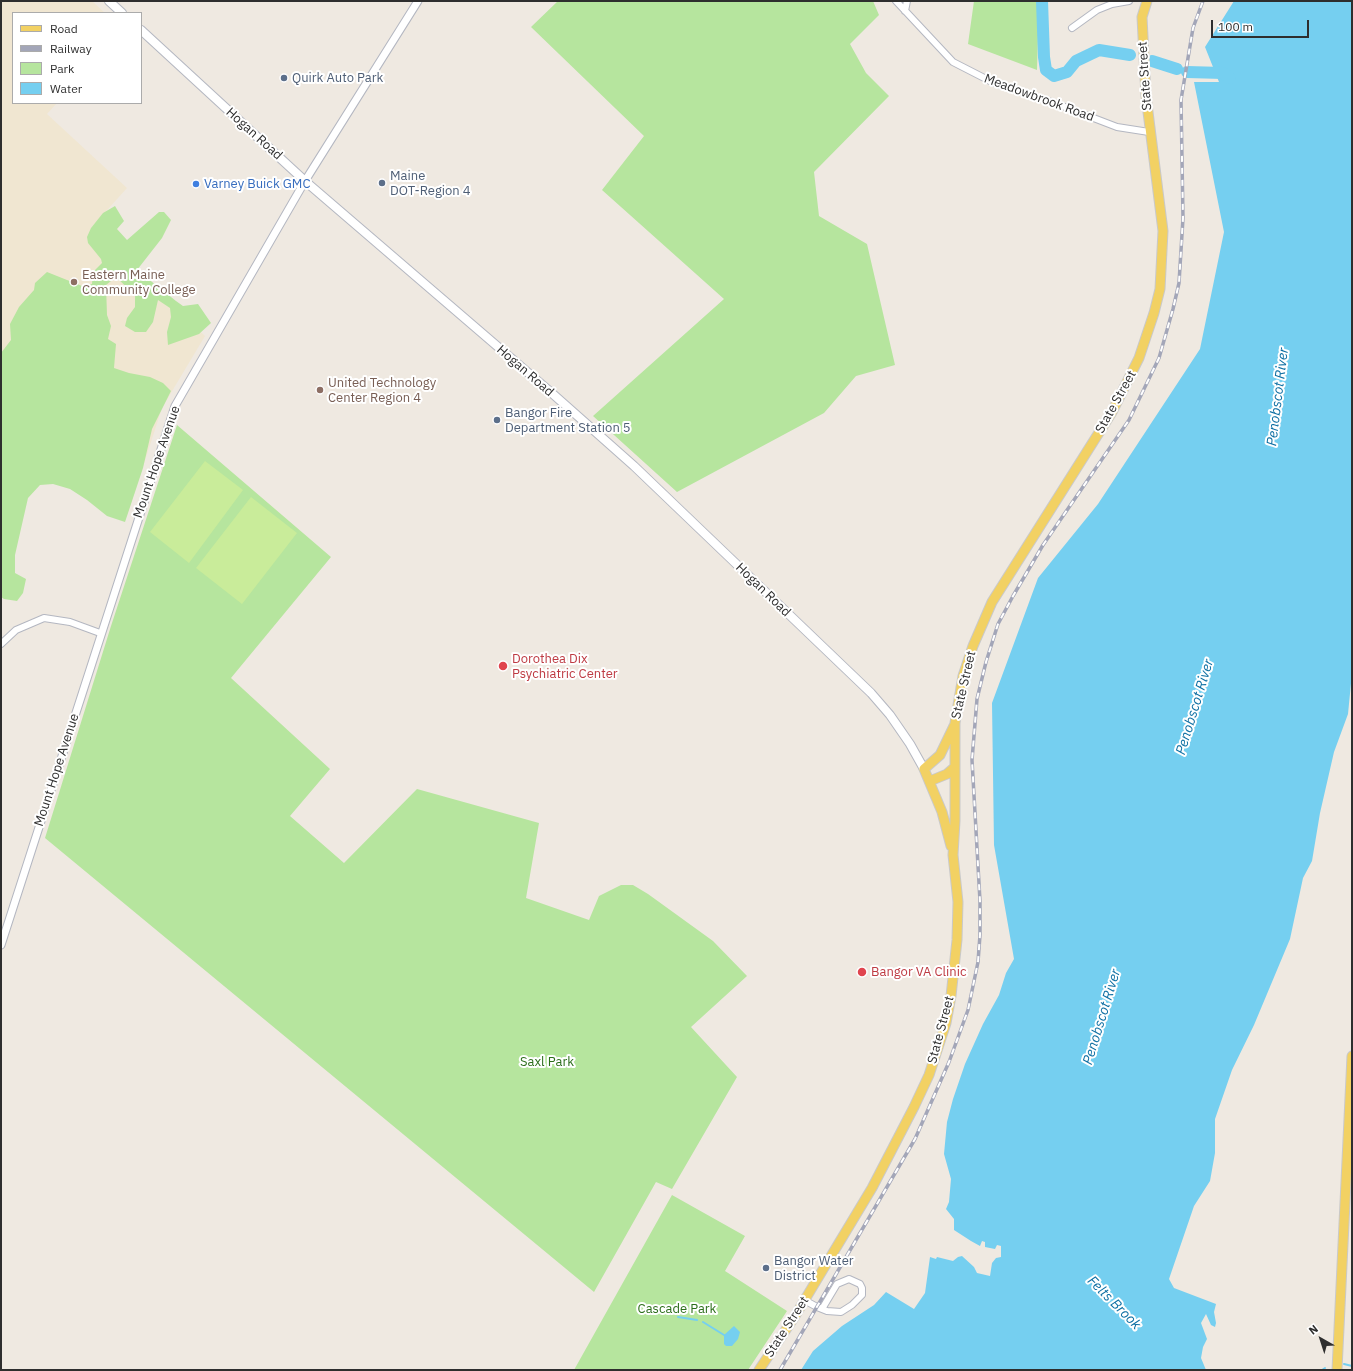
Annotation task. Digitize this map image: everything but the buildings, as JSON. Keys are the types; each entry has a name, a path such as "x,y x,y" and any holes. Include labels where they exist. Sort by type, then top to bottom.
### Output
{"main road":[{"path":"109,1 121,12"},
{"name":"State Street","path":"759,1370 804,1300 888,1159 914,1107 939,1047 951,996 957,940 958,902 953,855 955,821 955,723 963,676 973,646 992,602 1112,412 1139,358 1148,333 1160,289 1164,230 1149,132 1142,28 1144,1"},
{"name":"Hogan Road","path":"142,31 305,181 554,395 661,492 871,693 890,715 924,769 942,812 953,855"},
{"path":"924,769 940,755 955,723"},
{"path":"930,781 947,774 955,766"},
{"path":"1337,1370 1351,1108 1352,1056"}],"street":[{"name":"Mount Hope Avenue","path":"1,945 100,633 175,406 305,181 418,1"},
{"name":"Meadowbrook Road","path":"896,1 953,62 994,83 1057,104 1117,127 1149,132"},
{"path":"905,11 907,1"},
{"path":"1072,28 1097,10 1112,4 1129,1"},
{"path":"1,644 16,630 44,618 70,622 100,633"},
{"path":"804,1300 822,1309 832,1313 841,1312 852,1306 862,1295 862,1288 860,1284 849,1279 837,1284 822,1309"}],"shaded area":[{"name":"Eastern Maine Community College","path":"1,1 92,1 104,12 12,12 12,104 56,104 47,114 127,188 91,228 205,336 162,408 127,516 1,409"}],"green space":[{"path":"558,1 873,1 879,15 850,44 866,73 889,96 814,172 819,216 867,244 895,365 856,376 824,413 677,492 593,416 724,299 602,190 644,136 531,27"},
{"path":"974,1 1039,1 1037,70 968,44"},
{"path":"115,206 124,221 117,229 127,240 159,212 164,212 171,220 162,238 137,270 183,306 198,304 211,323 199,334 168,345 167,332 171,317 170,308 158,300 153,322 146,332 135,332 125,326 127,318 135,307 135,295 116,277 106,285 107,315 111,326 108,339 116,344 114,368 129,373 150,377 163,383 171,391 152,429 143,468 125,522 107,516 70,489 53,484 40,485 28,498 15,555 15,573 26,579 23,593 17,601 4,599 1,597 1,353 11,340 10,324 19,307 34,290 35,283 47,272 82,286 92,284 93,272 102,263 101,259 88,243 87,237 91,228 103,213"},
{"name":"Saxl Park","path":"177,425 331,557 231,678 330,769 290,816 344,863 417,789 539,823 526,898 589,920 599,896 621,885 633,885 648,894 713,941 747,976 691,1027 737,1077 672,1189 656,1182 594,1292 45,838 111,626"},
{"path":"205,461 243,490 189,563 150,532"},
{"path":"251,497 297,533 242,604 196,568"},
{"name":"Cascade Park","path":"672,1195 745,1236 725,1271 787,1311 748,1370 574,1370"}],"water":[{"name":"Penobscot River","path":"1234,1 1352,1 1352,673 1348,714 1334,752 1320,813 1312,861 1303,878 1290,939 1254,1025 1232,1070 1215,1119 1215,1153 1210,1181 1194,1206 1169,1279 1174,1288 1216,1304 1214,1312 1216,1323 1215,1327 1211,1325 1206,1314 1201,1323 1207,1339 1203,1347 1201,1358 1206,1370 801,1370 813,1351 842,1326 874,1305 886,1292 914,1309 925,1293 930,1257 953,1261 962,1256 974,1267 977,1273 990,1276 992,1263 996,1258 1001,1257 1001,1246 997,1245 995,1249 985,1247 985,1242 982,1241 980,1246 954,1230 954,1219 946,1209 949,1202 951,1179 944,1154 947,1122 965,1064 983,1024 999,995 1006,973 1014,959 994,845 992,703 1038,578 1098,504 1200,349 1224,232 1194,82 1219,82 1205,47"},
{"path":"734,1326 740,1332 738,1339 732,1346 726,1346 724,1344 724,1335"}],"waterway":[{"path":"1042,1 1044,57 1046,70 1054,76 1067,72 1076,61 1099,50 1130,55"},
{"path":"1152,61 1177,69"},
{"path":"1187,72 1223,73 1230,78"},
{"path":"678,1317 697,1320"},
{"path":"703,1322 724,1335"},
{"name":"Felts Brook","path":"1344,1364 1352,1366"}],"railway":[{"path":"780,1370 915,1139 949,1062 968,1010 978,962 980,935 980,901 972,760 977,699 986,662 998,624 1043,545 1129,420 1159,358 1179,283 1183,218 1181,100 1193,28 1203,1"}],"place":[{"name":"Quirk Auto Park","path":"284,78"},
{"name":"Maine DOT-Region 4","path":"382,183"},
{"name":"Varney Buick GMC","path":"196,184"},
{"name":"Eastern Maine Community College","path":"74,282"},
{"name":"United Technology Center Region 4","path":"320,390"},
{"name":"Bangor Fire Department Station 5","path":"497,420"},
{"name":"Dorothea Dix Psychiatric Center","path":"503,666"},
{"name":"Bangor VA Clinic","path":"862,972"},
{"name":"Bangor Water District","path":"766,1268"}]}
